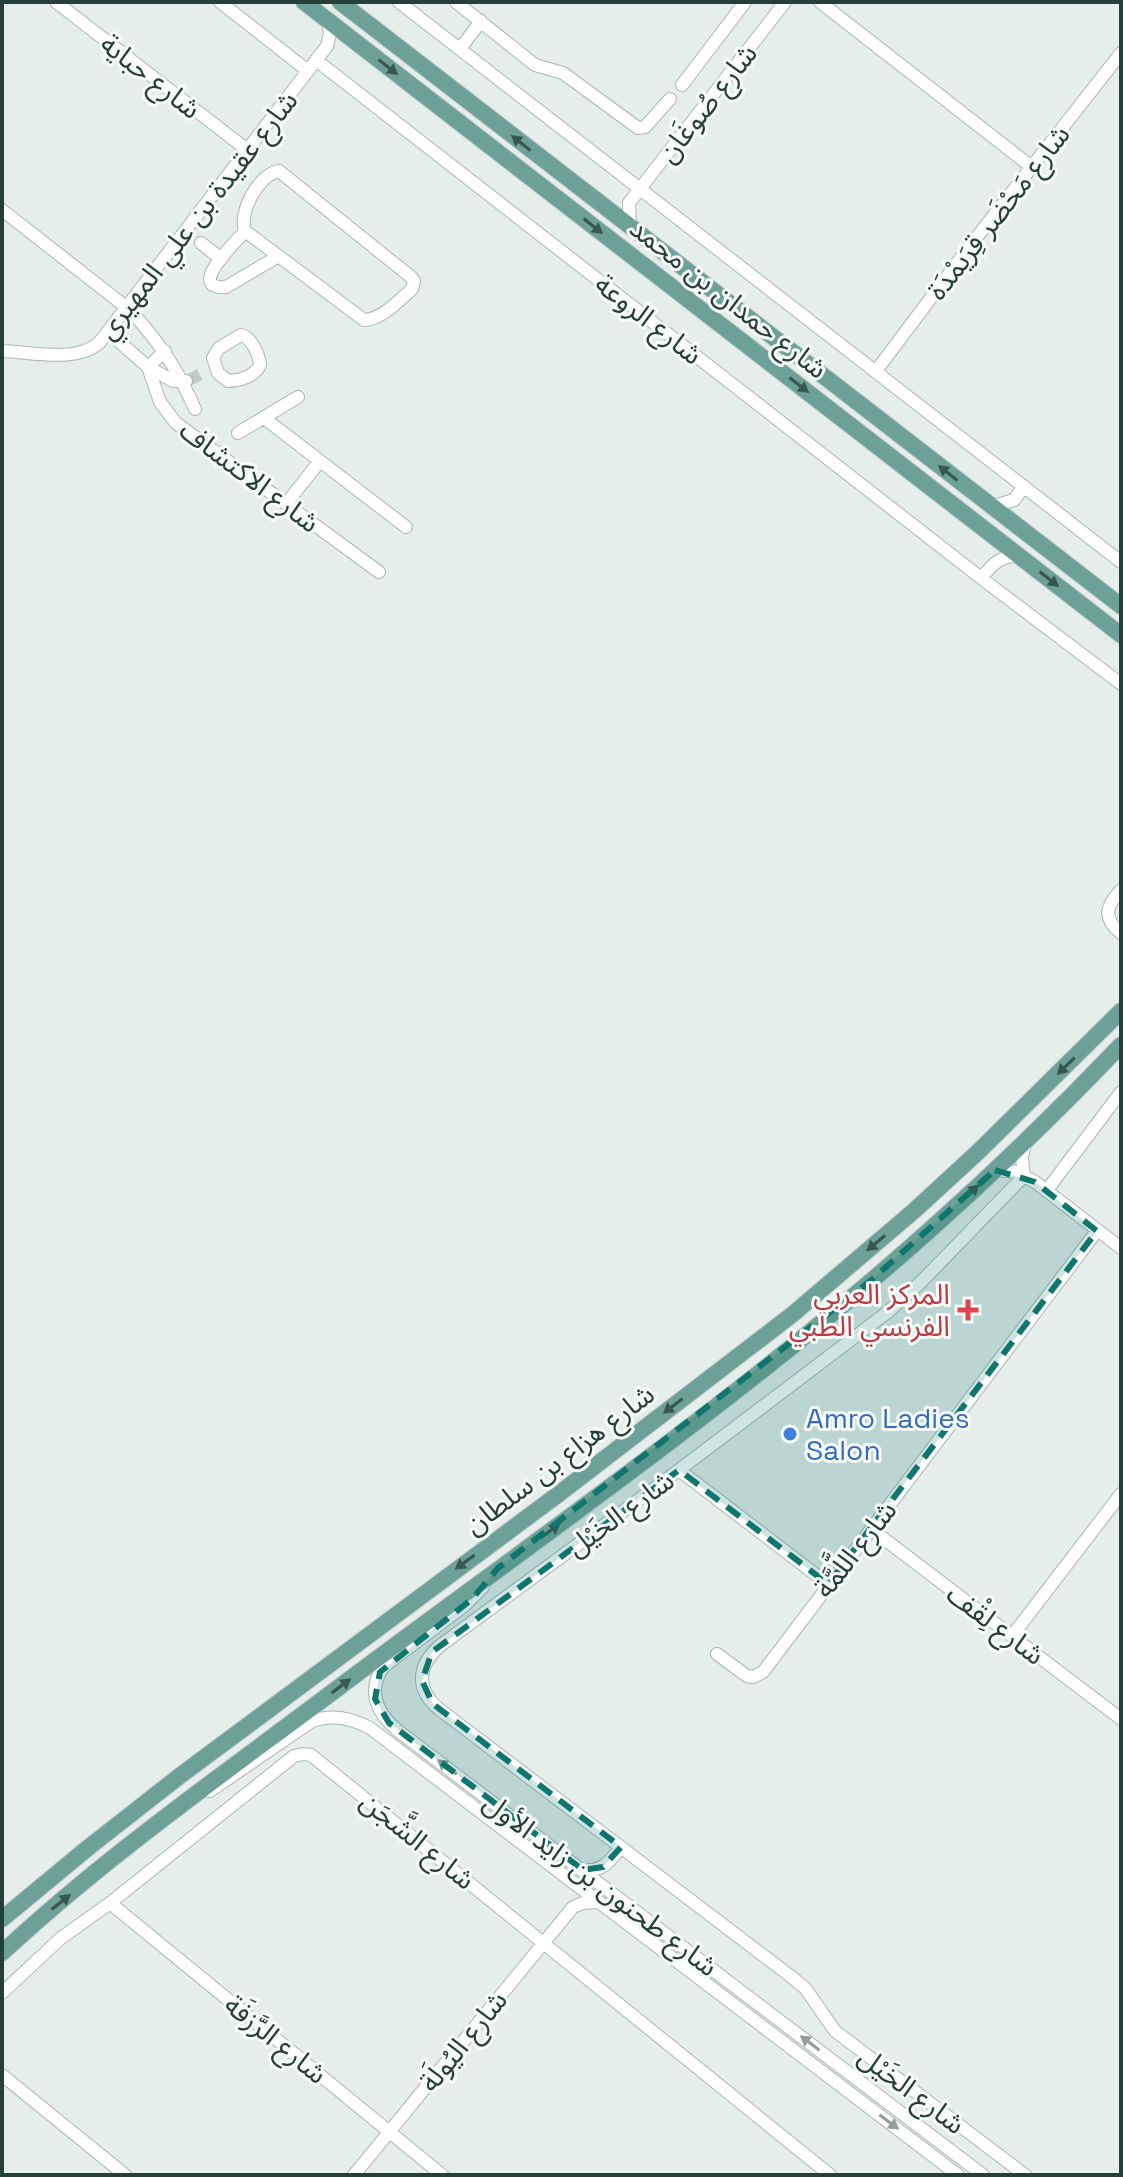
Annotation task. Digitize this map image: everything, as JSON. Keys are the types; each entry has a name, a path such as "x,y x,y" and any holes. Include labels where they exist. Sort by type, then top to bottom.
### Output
{"main road":[{"name":"شارع حمدان بن محمد","path":"304,2 1121,635"},
{"name":"شارع حمدان بن محمد","path":"340,2 1121,606"},
{"name":"شارع هزاع بن سلطان","path":"2,1919 181,1775 793,1314 967,1162 1121,1011"},
{"name":"شارع هزاع بن سلطان","path":"2,1953 189,1800 760,1371 890,1264 995,1170 1121,1045"}],"street":[{"name":"شارع حباية","path":"56,2 246,149"},
{"name":"شارع الروعة","path":"220,2 312,65 1121,684"},
{"path":"399,2 1121,562"},
{"path":"456,2 535,65 563,73 638,128 645,127 670,99"},
{"path":"682,85 745,2"},
{"name":"شارع صُوغَان","path":"629,203 785,2"},
{"path":"820,2 1033,168"},
{"path":"327,46 330,33 328,21"},
{"path":"460,49 481,21"},
{"path":"327,46 350,38"},
{"name":"شارع عقيدة بن علي المهيري","path":"2,351 80,354 93,348 126,307 193,236 246,149 327,46"},
{"name":"شارع مَحْضَر قِرَيمْدَة","path":"876,371 1121,53"},
{"path":"279,171 411,277 414,285 376,317 364,320 277,257 245,231 243,223 253,193 268,175 279,171"},
{"path":"605,207 629,203 630,226"},
{"path":"2,210 126,307"},
{"path":"245,231 211,270 213,285 222,288 277,257"},
{"path":"193,236 221,259"},
{"path":"138,319 191,379 195,409"},
{"name":"شارع الاكتشاف","path":"108,332 148,367 160,402 176,423 379,572"},
{"path":"165,351 148,367 165,378 191,379 215,368"},
{"path":"238,433 298,397"},
{"path":"264,418 406,527"},
{"path":"286,504 320,461"},
{"path":"1013,522 1014,500 1024,486"},
{"path":"991,507 1014,500"},
{"path":"993,536 996,549 994,563"},
{"path":"981,578 994,563 1006,557 1020,556"},
{"path":"1121,890 1112,900 1108,914 1110,922 1121,933"},
{"path":"1047,1190 1121,1092"},
{"path":"1024,1176 1022,1157 1026,1139"},
{"path":"995,1170 1010,1170 1047,1190 1121,1248"},
{"name":"شارع الخَيْل","path":"1024,1176 889,1311 441,1645 426,1660 422,1670 424,1691 433,1704 796,1981 811,1996 835,2031 1025,2175"},
{"name":"شارع اللَّمَّة","path":"717,1654 747,1676 758,1676 763,1672 1097,1231"},
{"path":"679,1470 828,1584"},
{"path":"1012,1636 1121,1494"},
{"name":"شارع لِقْف","path":"871,1529 1121,1719"},
{"name":"شارع طحنون بن زايد الأول","path":"498,1568 472,1599 383,1667 376,1681 375,1699 383,1717 983,2175"},
{"name":"شارع طحنون بن زايد الأول","path":"189,1800 221,1785 312,1721 329,1717 351,1719 370,1728 958,2175"},
{"name":"شارع الشَّجَن","path":"2,1993 61,1938 110,1903 294,1756 311,1755 824,2173"},
{"path":"583,1870 597,1870 609,1863 621,1847"},
{"path":"609,1863 606,1877 610,1891"},
{"path":"572,1882 573,1907 598,1902"},
{"name":"شارع الرَّزفَة","path":"110,1903 442,2175"},
{"name":"شارع اليُولَة","path":"354,2175 573,1907"},
{"path":"2,2075 117,2173"}],"highlighted area":[{"path":"995,1170 1035,1182 1097,1231 828,1584 679,1470 432,1652 422,1681 433,1704 621,1847 603,1867 583,1870 389,1723 375,1699 380,1672 472,1599 498,1568 869,1282"}],"tunnel":[{"path":"189,380 201,374"}],"place":[{"name":"المركز العربي الفرنسي الطبي","path":"968,1310"},
{"name":"Amro Ladies Salon","path":"790,1434"}]}
